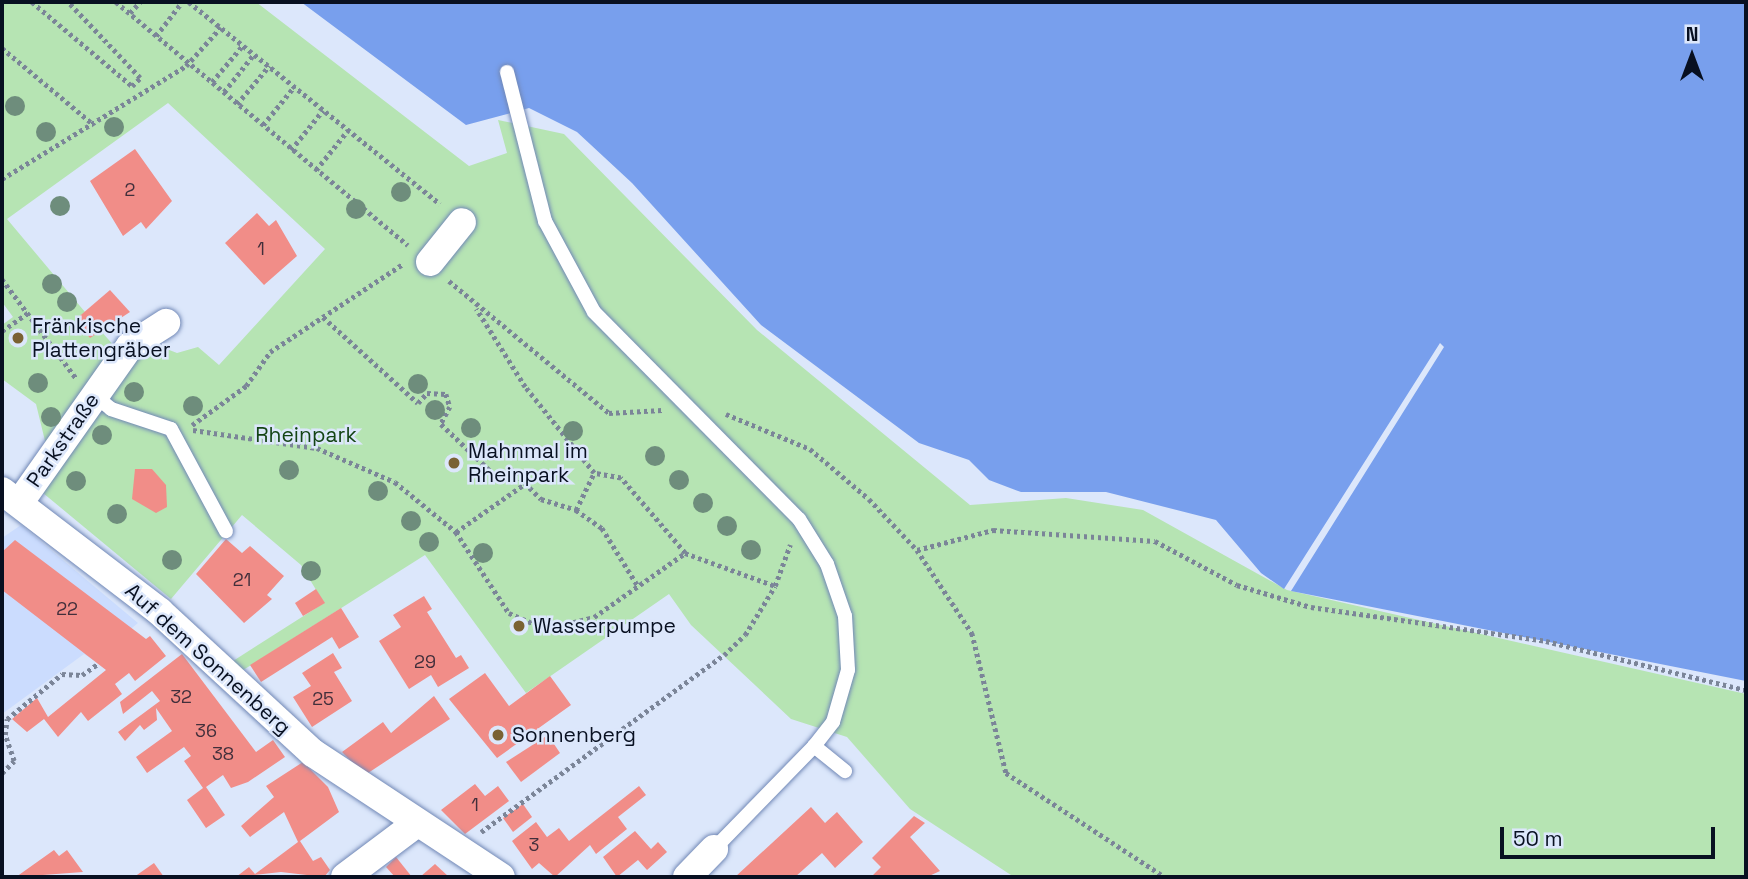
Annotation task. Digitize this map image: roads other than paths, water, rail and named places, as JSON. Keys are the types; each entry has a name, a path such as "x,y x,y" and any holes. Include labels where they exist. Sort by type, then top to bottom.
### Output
{"street":[{"path":"419,259 462,222"},
{"name":"Parkstraße","path":"11,497 94,396 130,346 166,323"},
{"name":"Auf dem Sonnenberg","path":"11,497 160,612 313,753 456,850 501,877"},
{"path":"345,877 417,823"},
{"path":"687,877 714,849"}],"lane":[{"path":"507,72 555,246 618,341 799,519 838,588 849,646 844,694 814,746 714,849"},
{"path":"94,396 111,409 171,429 226,531"},
{"path":"814,746 845,771"}],"water":[{"path":"301,2 1746,2 1746,681 1291,591 1444,347 1440,343 1284,589 1261,573 1216,520 1106,492 1021,492 989,480 969,460 919,443 761,325 632,183 577,132 529,108 466,125"}],"place":[{"name":"Fränkische Plattengräber","path":"18,338"},
{"name":"Mahnmal im Rheinpark","path":"454,463"},
{"name":"Wasserpumpe","path":"519,626"},
{"name":"Sonnenberg","path":"498,735"}],"park label":[{"name":"Rheinpark","path":"306,435"}]}
